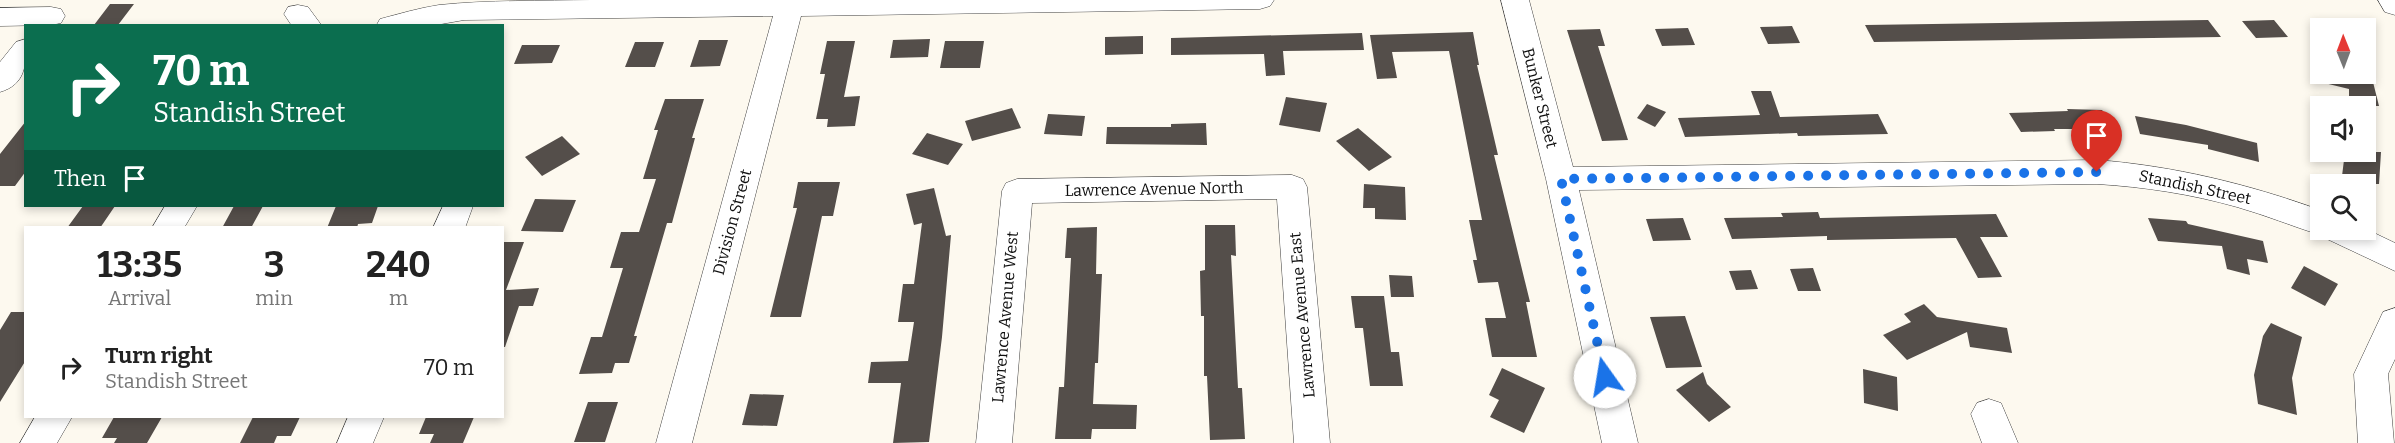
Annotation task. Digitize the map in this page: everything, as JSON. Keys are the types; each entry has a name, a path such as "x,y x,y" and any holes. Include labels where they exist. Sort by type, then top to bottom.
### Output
{"street":[{"path":"398,24 439,14 464,11 790,3 1260,0"},
{"name":"Bunker Street","path":"1515,0 1561,179 1620,443"},
{"path":"2392,0 2395,6"},
{"name":"Division Street","path":"674,443 790,3"},
{"path":"0,17 53,14"},
{"path":"0,82 24,52"},
{"name":"Standish Street","path":"1561,179 2097,172 2170,179 2214,188 2249,197 2310,219"},
{"name":"Lawrence Avenue North","path":"1017,190 1292,188"},
{"name":"Lawrence Avenue East","path":"1292,188 1312,443"},
{"name":"Lawrence Avenue West","path":"994,443 1017,190"},
{"path":"169,226 180,207"},
{"path":"2358,240 2395,258"},
{"path":"2376,443 2371,374 2395,322"},
{"path":"38,443 53,418"},
{"path":"355,443 366,418"}],"building":[{"path":"110,4 134,4 119,24 95,24"},
{"path":"2208,20 2221,37 1874,42 1865,25"},
{"path":"2274,20 2288,37 2256,38 2242,21"},
{"path":"1792,26 1800,43 1768,44 1760,27"},
{"path":"1688,28 1695,45 1662,46 1655,29"},
{"path":"1600,29 1605,46 1598,46 1628,140 1602,141 1567,30"},
{"path":"1473,32 1479,65 1477,65 1498,155 1494,155 1530,302 1526,302 1537,357 1492,357 1485,318 1506,318 1498,282 1478,283 1473,260 1477,260 1469,220 1482,220 1449,51 1392,52 1397,78 1377,79 1370,35"},
{"path":"1362,33 1364,50 1283,51 1285,75 1266,76 1264,54 1171,55 1171,38"},
{"path":"1143,36 1143,54 1105,55 1105,37"},
{"path":"930,39 928,57 890,58 893,40"},
{"path":"699,40 728,40 720,66 690,67"},
{"path":"827,41 855,41 844,97 860,96 855,126 827,127 828,119 816,119 825,74 820,74"},
{"path":"945,41 984,41 980,68 940,68"},
{"path":"635,42 664,42 655,67 625,67"},
{"path":"522,45 560,45 552,63 514,64"},
{"path":"2328,84 2374,84 2379,106 2376,106 2376,96 2349,96 2349,89"},
{"path":"1751,91 1771,91 1780,117 1878,114 1888,134 1798,136 1797,133 1685,137 1678,118 1760,115"},
{"path":"1286,97 1327,103 1320,132 1279,125"},
{"path":"665,99 704,99 692,138 695,138 672,223 667,223 634,336 637,336 629,363 615,363 612,373 579,374 591,337 602,337 623,268 610,268 621,232 639,232 656,179 643,179 658,130 654,130"},
{"path":"1647,104 1666,112 1655,127 1637,118"},
{"path":"1012,108 1021,128 972,141 965,121"},
{"path":"2067,109 2102,110 2113,129 2054,129 2055,131 2021,132 2009,113 2068,111"},
{"path":"1048,114 1085,116 1082,136 1044,134"},
{"path":"2135,116 2186,125 2257,143 2259,162 2208,149 2208,145 2140,134"},
{"path":"1206,123 1207,145 1106,144 1107,127 1171,127 1171,124"},
{"path":"24,124 24,174 15,186 0,186 0,154"},
{"path":"1358,128 1392,157 1369,171 1336,141"},
{"path":"927,133 963,144 948,165 912,154"},
{"path":"562,136 580,154 542,176 525,157"},
{"path":"2376,152 2381,152 2379,184 2376,184 2376,174 2342,174 2344,162 2376,162"},
{"path":"798,182 840,182 833,216 822,216 801,317 770,317 797,208 793,208"},
{"path":"1364,184 1405,187 1406,220 1375,219 1375,208 1363,208"},
{"path":"934,188 946,236 951,235 942,337 929,442 893,443 901,383 868,383 871,362 908,361 914,322 898,322 903,284 914,284 922,223 914,225 906,194"},
{"path":"535,199 576,200 563,232 521,231"},
{"path":"82,207 114,207 101,226 68,226"},
{"path":"233,207 262,207 252,226 223,226"},
{"path":"336,207 378,207 372,223 358,224 358,226 328,226"},
{"path":"1818,212 1820,218 1996,214 2008,237 1980,237 2002,277 1978,278 1956,238 1827,240 1827,236 1732,239 1724,218 1783,217 1781,213"},
{"path":"1683,218 1691,240 1653,241 1646,219"},
{"path":"2148,218 2186,221 2188,224 2263,241 2268,263 2247,259 2250,275 2227,269 2222,246 2158,241"},
{"path":"1205,225 1235,225 1236,256 1231,255 1238,388 1242,388 1245,439 1210,440 1207,376 1204,376 1204,316 1201,316 1200,271 1205,270"},
{"path":"1097,227 1096,274 1102,274 1098,363 1095,363 1093,404 1137,405 1136,429 1092,429 1091,439 1055,439 1059,387 1064,387 1071,258 1065,258 1067,228"},
{"path":"504,242 524,242 506,290 539,288 533,306 519,306 505,347"},
{"path":"2304,266 2338,284 2325,306 2291,288"},
{"path":"1813,268 1821,291 1798,291 1790,269"},
{"path":"1751,270 1758,289 1736,290 1729,271"},
{"path":"1389,275 1412,276 1414,297 1391,297"},
{"path":"1351,296 1384,296 1391,352 1399,352 1403,386 1370,386 1363,328 1355,328"},
{"path":"1924,304 1937,317 2007,328 2012,353 1970,347 1967,332 1907,360 1883,335 1911,322 1904,314"},
{"path":"11,312 24,312 24,363 0,402 0,330"},
{"path":"1685,316 1702,367 1666,368 1650,317"},
{"path":"2271,323 2302,337 2292,378 2297,415 2258,404 2254,375 2263,336"},
{"path":"1502,368 1545,388 1524,433 1490,417 1499,400 1489,395"},
{"path":"1863,369 1897,377 1898,411 1864,403"},
{"path":"1703,372 1707,384 1731,407 1709,422 1676,390"},
{"path":"750,394 784,395 777,426 742,425"},
{"path":"588,402 618,402 605,442 574,442"},
{"path":"113,418 161,418 147,443 114,443 117,438 102,438"},
{"path":"252,418 300,418 291,436 277,436 274,443 240,443"},
{"path":"426,418 474,418 463,443 430,443 434,434 419,434"}],"route":[{"path":"1605,377 1561,179 2097,172"}]}
